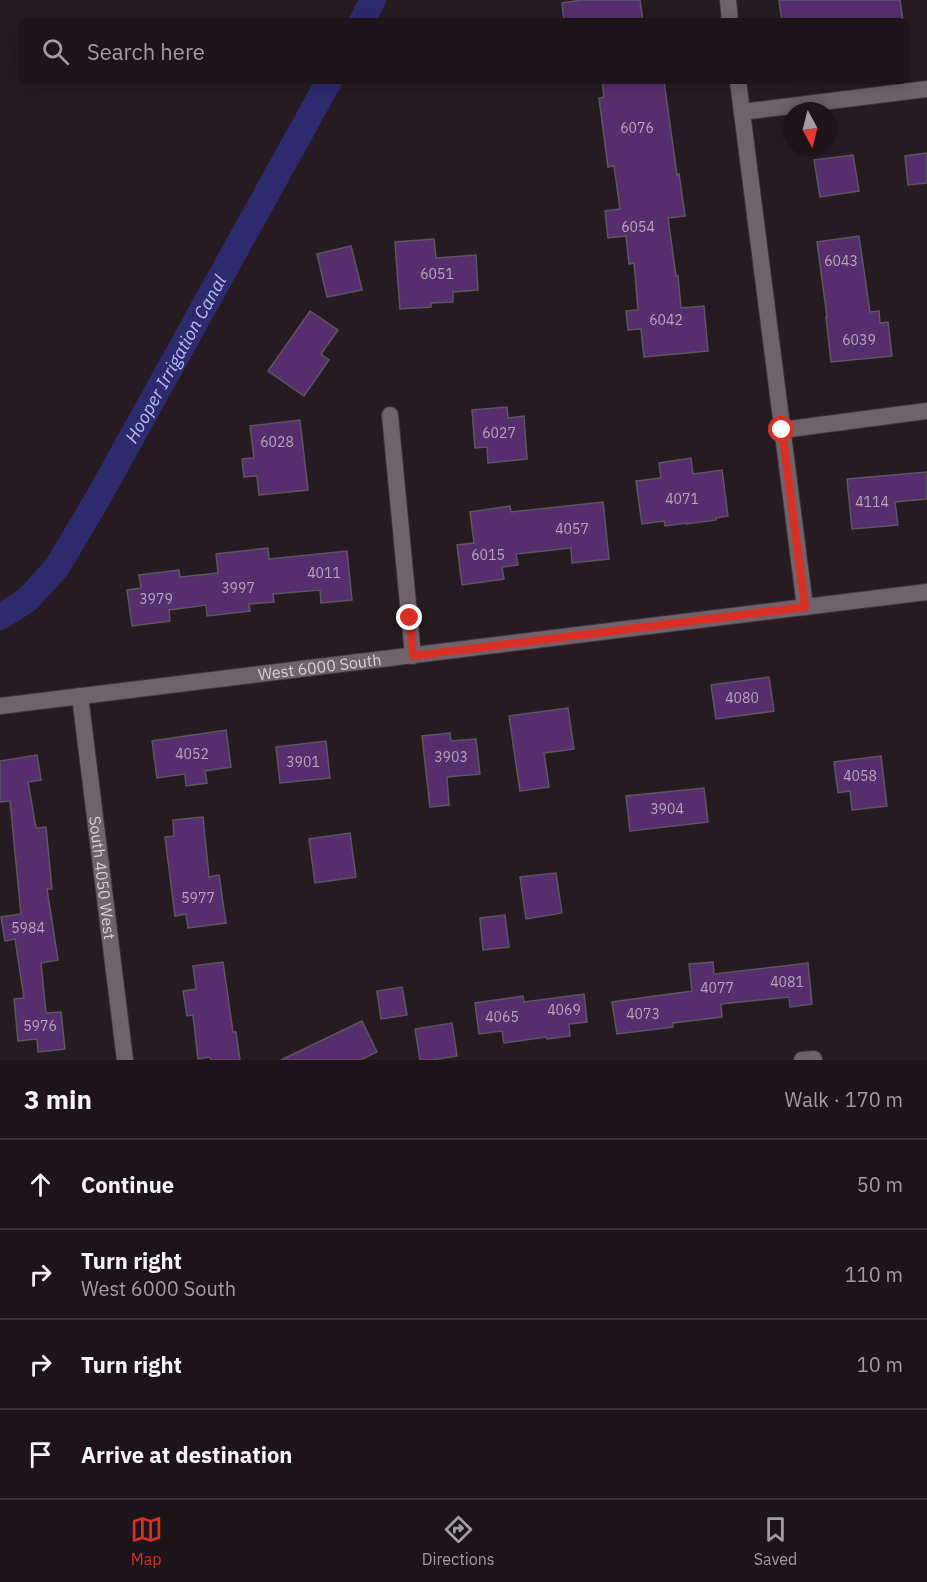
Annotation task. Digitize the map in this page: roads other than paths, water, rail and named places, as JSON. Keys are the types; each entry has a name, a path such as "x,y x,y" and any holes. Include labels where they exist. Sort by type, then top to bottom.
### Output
{"street":[{"path":"728,0 730,18"},
{"path":"738,84 805,607"},
{"path":"742,112 927,88"},
{"path":"782,430 927,411"},
{"path":"390,415 413,656"},
{"name":"West 6000 South","path":"0,706 927,592"},
{"name":"South 4050 West","path":"80,696 125,1060"}],"waterway":[{"name":"Hooper Irrigation Canal","path":"364,18 373,0"},
{"name":"Hooper Irrigation Canal","path":"0,617 27,600 57,567 98,498 327,84"}]}
